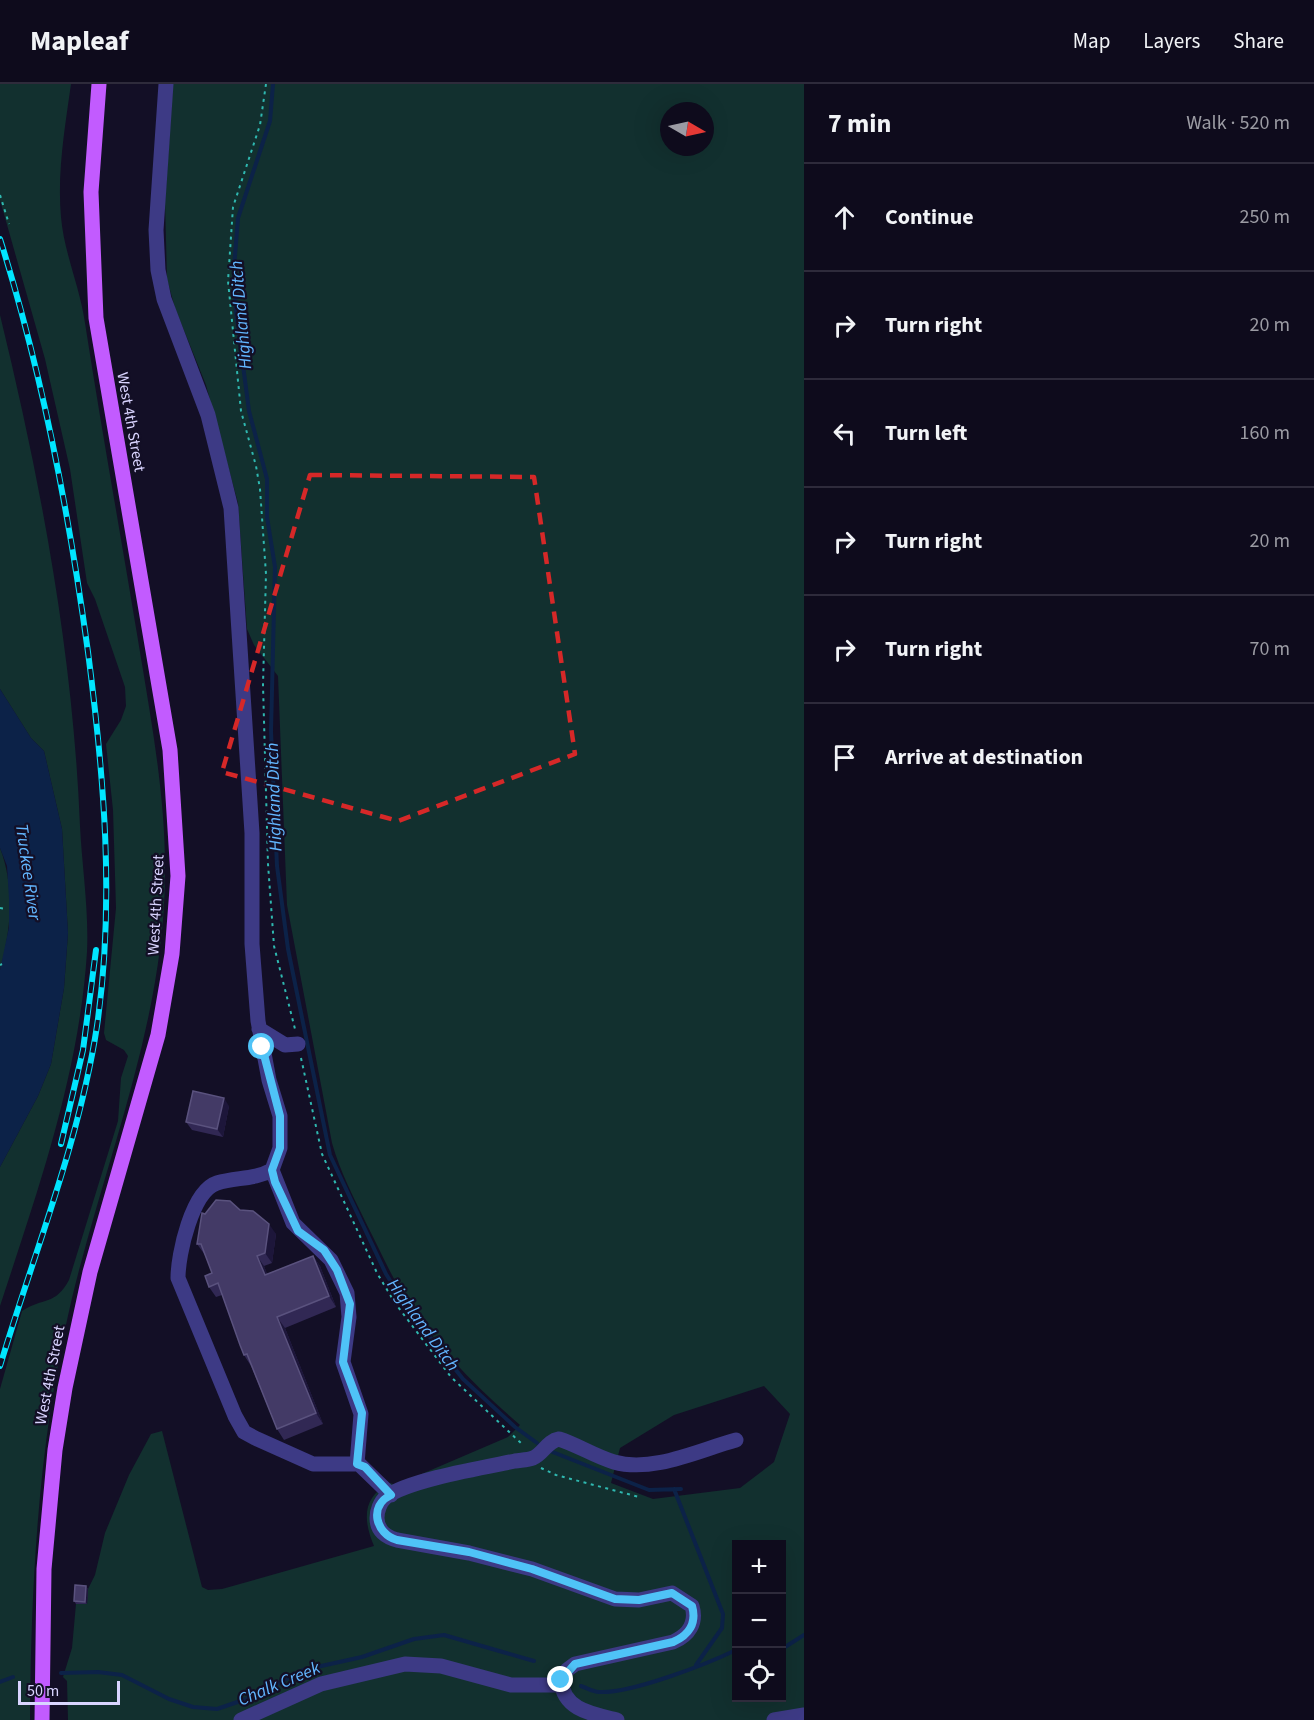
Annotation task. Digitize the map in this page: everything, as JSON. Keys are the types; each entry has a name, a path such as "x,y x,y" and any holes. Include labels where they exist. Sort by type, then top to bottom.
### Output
{"main road":[{"name":"West 4th Street","path":"42,1720 44,1569 54,1460 65,1388 90,1272 158,1035 172,954 178,876 170,750 96,318 91,192 96,86"}],"lane":[{"path":"166,84 156,230 158,270 164,299 208,415 231,508 252,834 252,944 259,1029 280,1116 280,1148 272,1170 293,1223 331,1260 347,1293 349,1317 343,1362 362,1413 357,1464"},
{"path":"259,1029 285,1045 298,1044"},
{"path":"272,1170 255,1177 216,1183 203,1191 194,1210 179,1257 178,1278 235,1416 244,1432 313,1464 357,1464 365,1467 391,1495"},
{"path":"617,1720 574,1707 566,1699 561,1680 567,1670 575,1664 673,1642 685,1637 692,1626 695,1615 692,1606 672,1593 633,1600 615,1599 532,1569 469,1552 387,1537 379,1529 377,1519 379,1506 391,1495 447,1475 532,1458 552,1440 559,1438 602,1458 631,1465 667,1460 736,1440"},
{"path":"241,1720 321,1684 405,1664 441,1666 511,1685 561,1685"},
{"path":"774,1720 804,1715"}],"path":[{"path":"266,84 260,125 233,207 228,281 241,411 260,489 266,573 263,694 268,864 274,946 322,1154 377,1273 395,1303 451,1377 522,1444 543,1470 639,1497"},
{"path":"0,195 9,224"},
{"path":"0,908 8,909"}],"highlighted area":[{"path":"310,475 534,477 575,754 398,821 222,772"}],"green space":[{"path":"0,84 71,84 61,167 61,217 65,244 83,310 145,680 157,763 165,847 162,930 155,983 131,1089 72,1298 52,1402 44,1455 35,1560 30,1720 0,1720 0,1389 22,1311 54,1298 69,1280 118,1121 121,1078 128,1056 124,1050 106,1040 104,1033 116,908 113,810 106,744 121,720 126,706 125,687 95,599 87,583 70,469 45,359 0,200"},
{"path":"173,84 804,84 804,1720 68,1720 67,1681 63,1677 72,1648 76,1604 87,1604 88,1589 95,1575 105,1533 129,1475 151,1434 162,1431 202,1587 208,1590 222,1589 374,1546 368,1527 367,1510 374,1495 381,1489 390,1483 396,1485 508,1437 520,1425 457,1365 416,1314 394,1279 335,1154 287,905 278,676 254,645 247,629 238,503 206,385 175,308 167,279 165,202","holes":["764,1386 790,1414 774,1462 740,1488 653,1499 611,1483 620,1448 674,1415"]},
{"path":"0,315 29,441 53,569 62,633 76,761 87,952 83,998 75,1043 55,1132 0,1306 0,1167 38,1096 51,1064 64,988 68,933 62,829 44,751 31,738 0,689"},
{"path":"0,848 8,878 10,909 7,940 0,970"}],"water":[{"name":"Truckee River","path":"0,689 31,738 44,751 62,829 68,933 64,988 51,1064 38,1096 0,1167 0,970 9,927 9,899 7,866 0,848"}],"building":[{"path":"193,1091 224,1098 217,1129 186,1122"},
{"path":"216,1200 230,1201 240,1210 253,1211 269,1224 265,1253 257,1256 265,1275 313,1256 329,1296 277,1317 316,1413 277,1429 247,1354 244,1355 218,1283 209,1287 205,1276 212,1273 201,1244 197,1244 202,1213 205,1214"},
{"path":"75,1585 86,1586 85,1602 74,1601"}],"waterway":[{"name":"Highland Ditch","path":"273,84 270,121 238,218 234,268 236,312 249,411 267,479 267,517 275,567 271,731 277,866 288,949 330,1155 386,1274 410,1312 463,1379 515,1427 537,1443"},
{"name":"Highland Ditch","path":"550,1451 649,1490 681,1489"},
{"path":"674,1489 723,1614 722,1628 696,1665"},
{"name":"Chalk Creek","path":"61,1673 98,1672 122,1675 169,1699 193,1707 217,1709 255,1696 303,1670 362,1657 414,1639 444,1635 534,1661"},
{"name":"Chalk Creek","path":"784,1648 804,1635"},
{"name":"Chalk Creek","path":"581,1686 599,1692 629,1688 688,1670 732,1652"},
{"name":"Chalk Creek","path":"0,1682 13,1677"}],"railway":[{"path":"0,239 41,391 72,548 99,745 106,886 102,979 89,1070 67,1155 0,1366"},
{"path":"61,1144 83,1050 96,950"}],"route":[{"path":"262,1047 280,1116 280,1148 272,1170 275,1182 298,1231 324,1250 331,1260 350,1304 343,1362 347,1378 362,1413 357,1464 365,1467 391,1495 379,1506 377,1519 379,1529 387,1537 397,1540 469,1552 532,1569 615,1599 639,1600 672,1593 692,1606 695,1615 692,1626 685,1637 673,1642 575,1664 567,1670 561,1680"}]}
